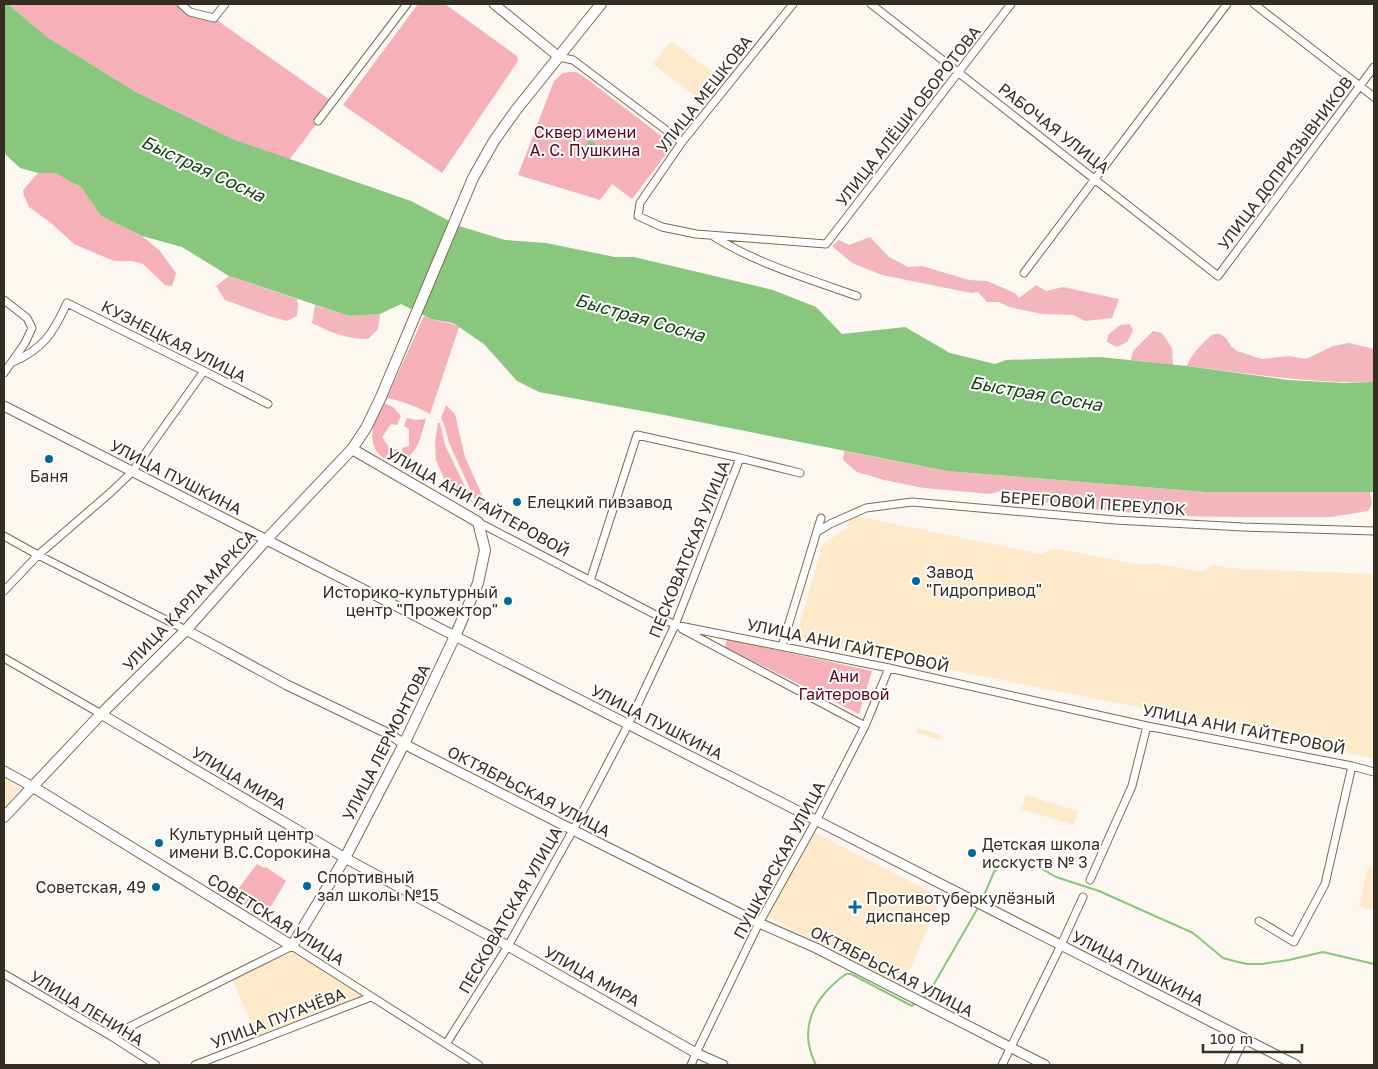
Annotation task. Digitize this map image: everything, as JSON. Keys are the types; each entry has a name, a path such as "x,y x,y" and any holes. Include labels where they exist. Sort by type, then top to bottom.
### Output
{"main road":[{"name":"УЛИЦА КАРЛА МАРКСА","path":"4,817 101,714 186,630 266,540 352,449 366,428 383,394 473,178 494,141 516,110 601,4"},
{"name":"УЛИЦА АНИ ГАЙТЕРОВОЙ","path":"352,449 478,522"},
{"name":"УЛИЦА ЛЕРМОНТОВА","path":"292,946 345,858 404,744 455,637 478,583 485,550 478,522"},
{"name":"СОВЕТСКАЯ УЛИЦА","path":"32,787 292,946"},
{"path":"1230,1065 1242,1038"}],"street":[{"path":"181,4 190,12 214,18 224,4"},
{"path":"318,121 407,4"},
{"path":"494,4 559,57 573,60 682,142"},
{"name":"УЛИЦА МЕШКОВА","path":"710,235 662,227 638,216 640,203 682,142 793,4"},
{"name":"РАБОЧАЯ УЛИЦА","path":"871,4 1218,276"},
{"name":"УЛИЦА АЛЁШИ ОБОРОТОВА","path":"710,235 826,244 1011,4"},
{"path":"1024,273 1227,4"},
{"path":"1254,4 1374,97"},
{"name":"УЛИЦА ДОПРИЗЫВНИКОВ","path":"1218,276 1374,67"},
{"path":"710,235 731,248 799,276 857,296"},
{"path":"4,300 27,318 32,328 25,343 4,373"},
{"name":"КУЗНЕЦКАЯ УЛИЦА","path":"11,363 32,353 41,346 59,321 67,303 204,370 268,404"},
{"path":"4,591 38,555 132,472 204,370"},
{"name":"УЛИЦА ПУШКИНА","path":"4,406 1296,1065"},
{"path":"590,581 637,436 800,473"},
{"name":"ПЕСКОВАТСКАЯ УЛИЦА","path":"446,1044 508,946 573,830 628,725 675,625 740,458"},
{"name":"БЕРЕГОВОЙ ПЕРЕУЛОК","path":"817,532 866,508 912,502 1115,520 1243,527 1374,531"},
{"path":"782,646 821,518"},
{"name":"УЛИЦА АНИ ГАЙТЕРОВОЙ","path":"478,522 675,625 889,668 1148,726 1374,772"},
{"name":"ОКТЯБРЬСКАЯ УЛИЦА","path":"4,536 186,630 287,686 391,735 404,744 573,830 760,923 816,948 1044,1065"},
{"path":"675,625 864,726"},
{"name":"УЛИЦА МИРА","path":"4,658 345,858 508,946 696,1052 723,1065"},
{"name":"ПУШКАРСКАЯ УЛИЦА","path":"692,1065 696,1052 760,923 816,821 864,726 889,668"},
{"path":"1090,880 1132,786 1148,726"},
{"path":"1259,922 1294,942 1325,884 1352,766"},
{"name":"СОВЕТСКАЯ УЛИЦА","path":"4,771 32,787"},
{"path":"1002,1065 1083,897"},
{"path":"111,1036 292,946"},
{"name":"СОВЕТСКАЯ УЛИЦА","path":"292,946 479,1065"},
{"name":"УЛИЦА ЛЕНИНА","path":"4,974 111,1036 156,1065"},
{"name":"УЛИЦА ПУГАЧЁВА","path":"195,1065 371,997"}],"shaded area":[{"path":"671,41 722,79 704,103 653,64"},
{"path":"870,237 889,257 908,267 922,266 969,280 987,281 1015,293 1019,298 1036,285 1046,291 1063,287 1119,299 1112,318 1085,321 1073,315 1042,314 1009,307 999,302 987,302 978,292 971,293 882,275 852,263 832,246 839,240 849,245"},
{"path":"229,276 297,299 297,316 287,321 225,300 216,286"},
{"path":"315,305 349,316 380,314 378,329 368,339 346,337 312,323"},
{"path":"1130,324 1133,331 1127,342 1117,347 1107,342 1108,335 1120,325"},
{"path":"1153,331 1162,333 1172,348 1173,365 1131,360 1133,351"},
{"path":"1213,334 1220,334 1226,338 1237,351 1262,359 1289,356 1306,359 1333,346 1349,343 1374,349 1374,382 1304,380 1187,366 1198,349"},
{"path":"844,451 947,471 1205,492 1370,492 1372,504 1368,511 1331,517 1170,516 1065,507 1016,496 1009,491 990,494 924,488 884,480 857,472 843,460"},
{"path":"851,515 1042,554 1054,548 1142,565 1155,563 1201,572 1213,565 1229,568 1374,574 1374,759 1213,722 795,639 823,544 847,528"},
{"path":"918,728 941,735 940,740 916,733"},
{"path":"4,779 20,789 4,806"},
{"path":"1026,795 1078,811 1074,825 1021,809"},
{"name":"Противотуберкулёзный диспансер","path":"814,832 941,897 903,986 767,916"},
{"path":"1368,867 1374,868 1373,910 1359,906"},
{"path":"292,948 367,996 258,1037 231,978"}],"green space":[{"path":"8,4 181,4 191,12 214,18 333,102 289,160 235,140 136,92 47,37"},
{"path":"418,4 445,4 517,56 518,61 442,173 343,105"},
{"name":"Сквер имени А. С. Пушкина","path":"576,72 583,76 673,145 632,199 612,184 600,200 518,175 554,81 563,73"},
{"path":"38,173 55,173 81,187 101,216 142,236 160,251 176,273 172,286 165,285 143,264 132,261 114,261 74,244 51,223 29,207 23,190"},
{"path":"424,316 459,327 430,414 409,404 387,398"},
{"path":"384,403 393,407 401,416 397,425 391,424 382,437 391,450 397,449 400,461 390,461 383,458 373,444 374,423"},
{"path":"446,405 455,414 465,457 489,511 478,506 449,443 441,418"},
{"path":"407,418 416,420 426,419 416,447 404,460 402,448 409,446 409,429 404,426"},
{"path":"438,423 440,423 445,445 473,503 448,488 436,460 435,441"},
{"name":"Ани Гайтеровой","path":"727,639 872,671 859,714 725,647"},
{"path":"257,864 264,868 266,867 286,881 270,908 261,903 256,911 232,897"}],"water":[{"name":"Быстрая Сосна","path":"4,4 8,4 47,37 136,92 235,140 411,201 459,226 505,240 546,243 615,257 634,257 773,290 816,307 842,334 905,327 950,353 995,364 1006,360 1100,357 1187,366 1288,380 1344,383 1374,382 1374,492 1205,492 947,471 539,392 517,381 484,344 453,323 431,319 401,304 380,314 349,316 229,276 182,247 142,236 101,216 81,187 55,173 38,173 20,168 4,153"},
{"path":"590,141 596,145 594,150 589,154 585,154 583,150"}],"waterway":[{"path":"981,902 994,872 1003,862 1012,860 1023,861 1035,865 1056,877 1099,891 1193,933 1223,958 1247,964 1262,964 1323,952 1374,964"},
{"path":"923,998 927,996 979,906"},
{"path":"816,1065 808,1038 812,1014 817,1003 825,993 846,974 851,974 912,1006 917,1002"}],"place":[{"name":"Баня","path":"49,459"},
{"name":"Елецкий пивзавод","path":"517,502"},
{"name":"Завод \"Гидропривод\"","path":"916,581"},
{"name":"Историко-культурный центр \"Прожектор\"","path":"508,601"},
{"name":"Культурный центр имени В.С.Сорокина","path":"159,843"},
{"name":"Детская школа исскуств № 3","path":"972,853"},
{"name":"Спортивный зал школы №15","path":"307,886"},
{"name":"Советская, 49","path":"156,887"},
{"name":"Противотуберкулёзный диспансер","path":"855,907"}]}
